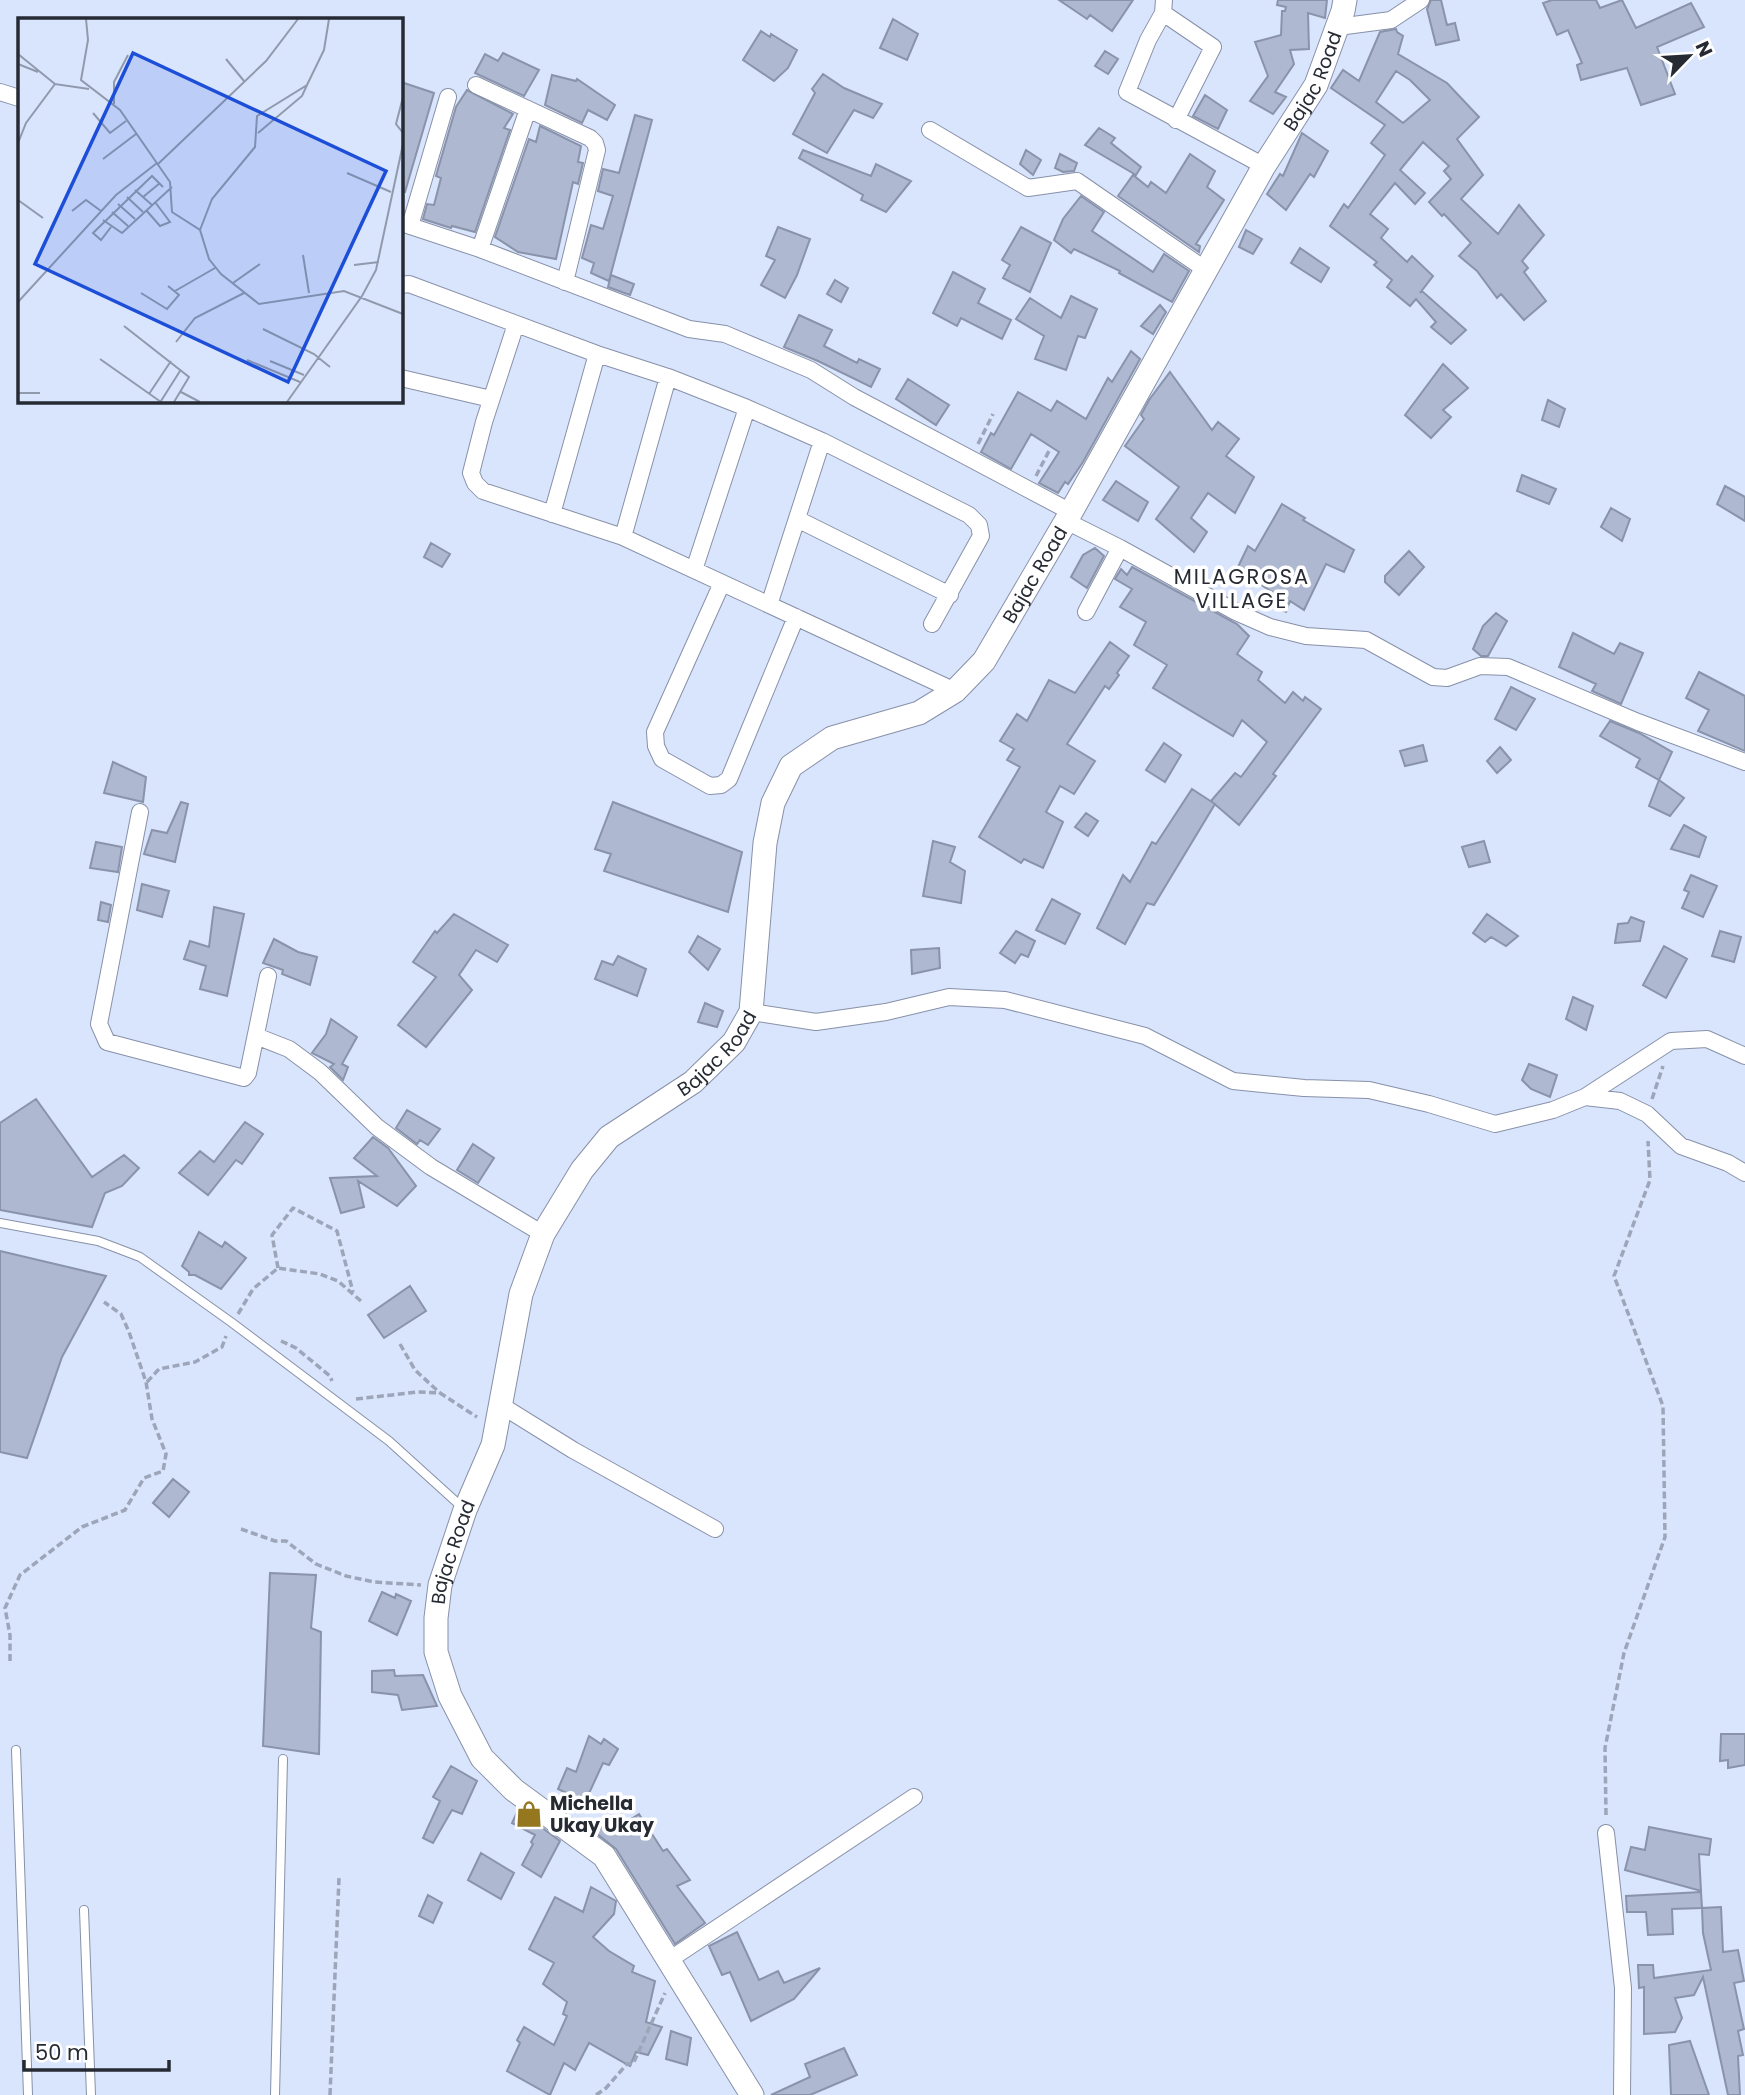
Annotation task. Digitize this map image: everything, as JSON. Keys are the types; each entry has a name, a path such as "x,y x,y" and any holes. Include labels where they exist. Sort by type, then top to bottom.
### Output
{"street":[{"name":"Bajac Road","path":"752,2095 604,1856 514,1790 482,1758 450,1696 436,1652 440,1585 465,1510 493,1445 521,1294 542,1234 582,1170 609,1137 693,1082 734,1042 751,1012 765,843 773,803 791,766 832,738 919,713 956,691 984,661 1069,516 1264,166 1316,85 1345,0"},
{"path":"1338,27 1391,20 1421,0"},
{"path":"1176,120 1213,47 1164,7 1127,92 1176,120 1264,166"},
{"path":"476,85 596,143 597,150 565,282"},
{"path":"0,92 18,99"},
{"path":"448,97 405,225 480,249 690,329 726,334 811,370 855,397 1029,490 1120,548 1236,612 1270,627 1306,636 1366,640 1433,677 1447,678 1480,666 1508,667 1638,723 1745,762"},
{"path":"480,249 528,109"},
{"path":"930,130 1028,188 1077,181 1206,270"},
{"path":"402,285 409,284 747,408 822,441 969,515 979,525 981,536 978,545 932,624"},
{"path":"516,324 491,399 471,473 475,483 483,491 623,537 956,691"},
{"path":"552,514 597,354"},
{"path":"623,537 668,377"},
{"path":"402,378 491,399"},
{"path":"694,570 747,408"},
{"path":"769,605 822,441"},
{"path":"797,519 950,594"},
{"path":"1086,612 1120,548"},
{"path":"722,583 655,732 656,746 662,760 710,786 721,785 729,779 796,617"},
{"path":"140,812 99,1024 107,1042 244,1079 248,1073 268,976"},
{"path":"751,1012 816,1022 886,1012 950,997 1005,1000 1145,1036 1233,1081 1304,1088 1369,1090 1429,1104 1495,1124 1553,1110 1585,1097 1671,1041 1707,1039 1745,1056"},
{"path":"256,1036 289,1049 320,1072 377,1127 431,1167 542,1234"},
{"path":"1585,1097 1620,1101 1647,1114 1681,1146 1728,1163 1745,1173"},
{"path":"499,1404 573,1450 715,1528"},
{"path":"672,1965 914,1797"},
{"path":"1606,1833 1623,1988 1622,2095"}],"lane":[{"path":"0,1223 98,1241 140,1257 389,1441 465,1510"},
{"path":"16,1750 28,2095"},
{"path":"275,2095 283,1759"},
{"path":"84,1910 91,2095"}],"path":[{"path":"971,458 993,414"},
{"path":"1029,490 1050,449"},
{"path":"1606,1833 1605,1748 1624,1653 1665,1537 1663,1406 1614,1276 1650,1180 1647,1114 1671,1041"},
{"path":"278,1268 272,1235 293,1208 337,1231 353,1294"},
{"path":"146,1382 159,1369 195,1362 222,1346 231,1322 253,1289 278,1268"},
{"path":"278,1268 338,1281 362,1302"},
{"path":"10,1661 9,1635 2,1607 20,1575 82,1527 125,1510 144,1478 163,1471 166,1454 152,1419 146,1382 129,1332 121,1314 104,1302"},
{"path":"400,1344 415,1370 440,1393 497,1428"},
{"path":"332,1401 418,1392 440,1393"},
{"path":"241,1529 275,1541 286,1541 316,1564 346,1576 385,1583 440,1585"},
{"path":"330,2095 339,1878"},
{"path":"596,2095 606,2088 627,2064 633,2064 672,1965"}],"building":[{"path":"1059,0 1133,0 1112,31 1090,15 1087,19"},
{"path":"1278,0 1327,0 1325,18 1308,13 1309,49 1290,50 1294,64 1275,92 1286,97 1273,114 1250,101 1268,76 1255,42 1281,35 1282,11 1285,11 1286,7 1277,5"},
{"path":"1431,0 1441,0 1447,25 1455,23 1459,40 1436,45 1427,9"},
{"path":"1552,0 1596,0 1600,8 1622,0 1636,28 1691,3 1704,27 1657,47 1675,94 1641,105 1627,68 1581,80 1577,65 1582,63 1568,30 1557,35 1543,3"},
{"path":"893,19 918,34 907,60 880,48"},
{"path":"1396,29 1403,36 1398,54 1447,83 1479,117 1457,139 1483,175 1461,199 1498,234 1519,205 1544,235 1522,261 1528,268 1524,272 1546,301 1524,320 1501,294 1497,298 1477,271 1459,256 1471,243 1429,202 1451,179 1444,171 1449,166 1423,142 1400,170 1425,193 1415,204 1395,183 1370,214 1388,229 1381,238 1407,262 1412,256 1433,276 1420,293 1422,291 1466,330 1451,344 1431,327 1436,322 1416,299 1410,306 1387,287 1392,280 1374,265 1377,262 1330,226 1344,204 1348,208 1385,155 1371,143 1385,125 1331,88 1343,70 1359,81 1380,32","holes":["1396,71 1410,80 1430,100 1403,123 1376,102"]},
{"path":"761,31 797,50 788,68 774,81 743,60"},
{"path":"1105,51 1118,59 1108,74 1095,66"},
{"path":"503,53 539,70 524,96 475,73 485,54 498,61"},
{"path":"823,74 844,88 882,104 873,118 854,110 827,153 793,134 815,93 812,89"},
{"path":"552,75 576,81 577,79 615,105 607,120 588,110 582,123 545,105"},
{"path":"402,82 434,93 405,192 402,191"},
{"path":"467,90 513,114 504,128 510,130 475,232 423,219 427,204 434,205 441,178 436,176 456,107"},
{"path":"1205,95 1227,110 1218,129 1193,116"},
{"path":"635,115 652,120 609,281 591,273 594,263 582,258 591,225 603,229 613,196 598,191 603,169 619,173"},
{"path":"540,126 581,146 578,162 583,163 578,184 573,182 556,259 518,252 495,237 529,139 536,142"},
{"path":"1099,128 1115,138 1111,143 1141,167 1136,175 1085,145"},
{"path":"1302,133 1328,151 1314,177 1310,174 1286,210 1267,194 1280,174 1283,176"},
{"path":"803,150 871,176 876,164 911,181 886,212 861,200 863,195 799,158"},
{"path":"1026,150 1041,160 1033,175 1020,164"},
{"path":"1060,154 1077,163 1074,171 1063,172 1055,168"},
{"path":"1190,154 1215,171 1207,187 1224,200 1196,244 1200,246 1199,252 1118,196 1133,175 1148,187 1151,182 1166,193"},
{"path":"1081,196 1104,212 1092,231 1153,272 1164,254 1189,271 1172,302 1119,273 1120,271 1074,249 1071,253 1054,240 1063,219"},
{"path":"778,227 810,239 785,298 761,285 775,260 766,256"},
{"path":"1021,227 1051,243 1030,292 1003,278 1010,265 1002,260"},
{"path":"1246,230 1262,239 1253,254 1239,247"},
{"path":"1300,248 1329,268 1321,282 1291,263"},
{"path":"953,272 985,289 978,303 1011,320 1002,339 961,318 957,326 933,313"},
{"path":"611,275 634,284 630,295 608,287"},
{"path":"835,280 848,288 841,302 827,294"},
{"path":"1071,296 1097,309 1085,338 1078,336 1066,370 1035,359 1044,336 1016,319 1030,298 1061,318"},
{"path":"1160,305 1166,312 1153,334 1141,326"},
{"path":"799,315 832,330 824,346 857,363 859,359 880,369 871,387 784,347"},
{"path":"1131,351 1140,359 1083,462 1068,484 1065,482 1058,493 1039,483 1059,452 1031,434 1011,469 981,452 991,433 994,435 1018,392 1051,411 1057,401 1086,419 1108,378 1112,382"},
{"path":"1443,364 1468,388 1443,410 1451,417 1431,438 1405,415"},
{"path":"1170,372 1212,430 1218,422 1239,439 1226,456 1254,477 1235,513 1208,493 1191,518 1207,532 1194,552 1156,519 1179,487 1125,446 1144,419 1141,415 1149,400"},
{"path":"908,379 949,405 936,425 896,399"},
{"path":"1548,400 1565,409 1559,427 1542,420"},
{"path":"1522,475 1556,489 1549,504 1517,491"},
{"path":"1116,481 1148,502 1138,521 1103,500"},
{"path":"1725,486 1745,497 1745,521 1717,504"},
{"path":"1282,504 1305,518 1303,520 1354,550 1344,572 1326,564 1304,610 1290,601 1286,612 1267,603 1272,592 1237,569 1248,546 1255,551"},
{"path":"1611,508 1630,519 1622,541 1601,527"},
{"path":"431,543 450,554 442,567 424,557"},
{"path":"1095,548 1104,556 1087,588 1071,577 1083,555"},
{"path":"1409,551 1424,567 1399,595 1385,582 1385,576"},
{"path":"1132,567 1237,624 1249,636 1237,654 1262,672 1258,680 1285,703 1293,692 1303,701 1305,697 1321,709 1239,825 1211,801 1235,773 1241,777 1267,742 1242,720 1233,736 1153,688 1167,665 1134,645 1146,622 1120,607 1132,589 1115,579 1121,569 1127,575"},
{"path":"1496,613 1507,621 1488,656 1481,656 1473,649 1483,626"},
{"path":"1573,633 1614,654 1620,643 1643,653 1621,704 1592,691 1596,684 1559,667"},
{"path":"1110,642 1129,656 1117,673 1119,675 1109,689 1105,686 1067,744 1095,761 1074,794 1060,786 1046,812 1063,822 1043,868 1024,859 1021,863 979,837 1020,767 1007,760 1014,749 1000,741 1017,714 1027,721 1049,680 1075,693"},
{"path":"1699,672 1745,696 1745,751 1698,731 1709,710 1686,698"},
{"path":"1511,687 1535,699 1516,730 1495,719"},
{"path":"1610,721 1639,733 1672,752 1659,780 1636,767 1640,759 1600,736"},
{"path":"1164,743 1181,755 1165,782 1146,770"},
{"path":"1423,745 1427,761 1405,766 1400,751"},
{"path":"1500,747 1511,760 1497,773 1487,761"},
{"path":"113,762 146,777 143,802 104,793"},
{"path":"1659,780 1684,798 1670,816 1649,806"},
{"path":"1192,789 1215,804 1154,905 1147,903 1125,944 1097,928 1123,875 1130,882 1152,842 1156,844"},
{"path":"181,802 188,804 175,862 144,854 152,830 167,833"},
{"path":"613,802 742,852 728,912 604,871 611,854 595,849"},
{"path":"1086,813 1098,821 1088,836 1075,827"},
{"path":"1684,825 1706,837 1699,857 1671,849"},
{"path":"933,841 955,847 950,862 965,871 961,903 923,896"},
{"path":"1484,841 1490,862 1469,867 1462,847"},
{"path":"96,842 122,847 118,872 90,868"},
{"path":"1691,875 1717,886 1703,917 1682,908 1689,892 1684,890"},
{"path":"142,884 169,891 162,917 137,910"},
{"path":"1052,899 1080,914 1065,944 1036,930"},
{"path":"101,902 111,905 108,922 98,920"},
{"path":"214,907 244,914 227,996 200,989 206,966 184,959 190,941 209,947"},
{"path":"454,914 508,945 497,962 476,950 459,975 472,990 426,1047 398,1025 436,977 413,962 435,931 437,933"},
{"path":"1487,914 1518,936 1506,946 1491,937 1485,942 1473,933"},
{"path":"1631,917 1644,922 1640,941 1615,943 1618,924 1628,923"},
{"path":"1016,931 1035,941 1028,957 1021,954 1015,963 1000,953"},
{"path":"1720,931 1741,937 1734,962 1712,956"},
{"path":"698,936 720,949 708,970 689,952"},
{"path":"274,939 298,952 317,957 310,985 282,974 283,970 263,963"},
{"path":"1664,946 1687,959 1666,998 1643,985"},
{"path":"939,948 940,968 912,974 911,950"},
{"path":"618,956 646,969 637,996 595,979 602,961 613,965"},
{"path":"1573,997 1593,1006 1586,1030 1566,1019"},
{"path":"705,1003 723,1011 717,1027 698,1022"},
{"path":"331,1019 357,1037 342,1064 348,1067 343,1080 330,1067 334,1064 312,1053 326,1034"},
{"path":"1529,1064 1557,1075 1550,1097 1531,1089 1522,1080"},
{"path":"36,1099 92,1177 124,1155 139,1168 122,1186 105,1193 92,1227 0,1210 0,1123"},
{"path":"407,1110 440,1129 428,1145 420,1140 417,1144 396,1128"},
{"path":"245,1122 263,1134 242,1164 236,1160 208,1195 179,1173 200,1151 214,1162"},
{"path":"373,1137 388,1148 416,1186 397,1206 358,1181 364,1207 341,1213 330,1178 377,1176 354,1158"},
{"path":"473,1144 494,1158 478,1183 457,1170"},
{"path":"199,1232 222,1247 225,1242 246,1258 221,1289 195,1275 189,1275 182,1266"},
{"path":"0,1251 106,1276 62,1357 27,1458 0,1452"},
{"path":"410,1286 426,1311 384,1338 368,1315"},
{"path":"173,1479 189,1492 169,1517 153,1503"},
{"path":"270,1573 316,1575 311,1628 321,1632 319,1754 263,1746"},
{"path":"382,1592 395,1598 396,1594 411,1601 397,1635 369,1621"},
{"path":"394,1670 395,1676 423,1675 437,1706 402,1710 398,1695 372,1692 372,1671"},
{"path":"1721,1734 1745,1734 1745,1765 1728,1768 1728,1760 1720,1761"},
{"path":"589,1736 601,1744 604,1739 618,1749 609,1765 603,1763 585,1802 558,1789 567,1768 576,1772"},
{"path":"451,1766 477,1781 462,1814 452,1810 433,1843 423,1838 440,1801 433,1797"},
{"path":"518,1810 560,1841 541,1877 522,1865 535,1835 512,1823"},
{"path":"639,1814 663,1851 667,1849 690,1880 677,1886 705,1923 675,1944 616,1849 596,1833 602,1826 613,1830"},
{"path":"1649,1827 1711,1839 1709,1855 1699,1854 1701,1891 1625,1870 1631,1847 1645,1850"},
{"path":"481,1853 514,1873 501,1899 468,1880"},
{"path":"591,1887 616,1901 614,1914 593,1937 609,1951 634,1966 632,1972 655,1981 646,2022 662,2027 648,2055 636,2052 630,2066 589,2043 575,2070 564,2063 550,2095 507,2071 524,2027 554,2045 567,2016 563,2014 567,2002 543,1984 554,1963 529,1949 555,1897 583,1912"},
{"path":"1701,1892 1702,1908 1672,1909 1673,1934 1648,1935 1646,1912 1627,1912 1626,1896"},
{"path":"428,1895 442,1903 433,1923 419,1916"},
{"path":"1721,1907 1723,1952 1738,1950 1744,1981 1734,1983 1744,2029 1738,2031 1743,2055 1738,2056 1740,2095 1728,2095 1703,1977 1694,1995 1675,1998 1682,2018 1675,2032 1644,2034 1644,1987 1639,1988 1638,1965 1653,1965 1654,1978 1711,1970 1703,1933 1702,1908"},
{"path":"737,1932 759,1980 778,1971 784,1983 820,1968 794,1999 751,2021 730,1972 722,1975 709,1946"},
{"path":"671,2031 691,2038 687,2065 666,2059"},
{"path":"1690,2041 1709,2095 1671,2095 1669,2045"},
{"path":"844,2048 857,2075 810,2095 771,2095 810,2077 805,2064"}],"place":[{"name":"Michella Ukay Ukay","path":"529,1814"}],"district":[{"name":"MILAGROSA VILLAGE","path":"1242,588"}]}
